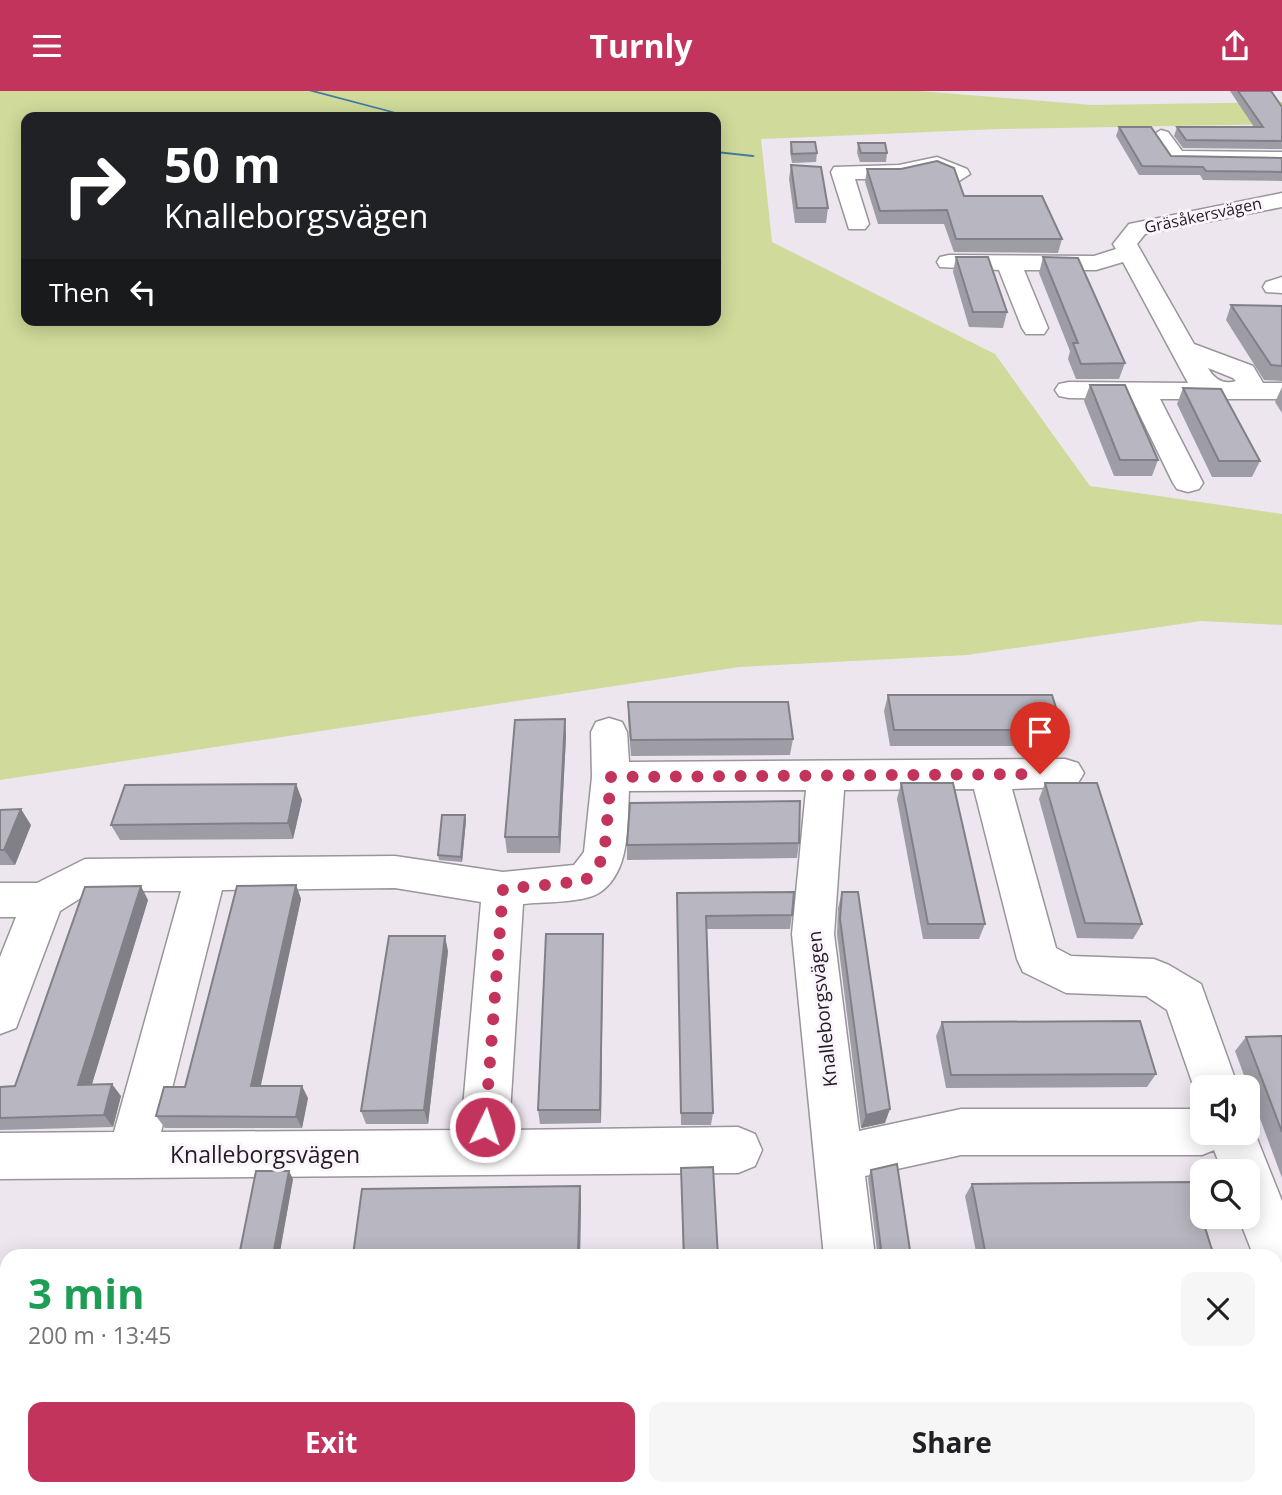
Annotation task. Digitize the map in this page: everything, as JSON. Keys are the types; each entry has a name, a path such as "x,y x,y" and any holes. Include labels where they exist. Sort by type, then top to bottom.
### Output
{"street":[{"path":"1161,136 1183,166 1282,158"},
{"path":"818,172 898,172 937,164 958,174"},
{"path":"842,172 857,224"},
{"name":"Gräsåkersvägen","path":"1233,391 1203,384 1125,244 1137,229 1282,200"},
{"path":"949,263 1096,263 1129,252"},
{"path":"1009,263 1035,328"},
{"path":"1069,390 1282,391"},
{"path":"1142,391 1188,483"},
{"path":"0,900 43,900 85,875 395,872 503,889 585,881 604,857 611,777 609,732"},
{"path":"611,777 1065,773"},
{"name":"Knalleborgsvägen","path":"826,775 813,934 849,1249"},
{"path":"989,775 1038,959 1066,974 1154,978 1185,998 1211,1075"},
{"path":"131,1156 206,872"},
{"path":"483,1153 503,889"},
{"path":"0,1014 43,900"},
{"path":"838,1159 961,1132 1190,1132"},
{"name":"Knalleborgsvägen","path":"0,1156 738,1150"},
{"path":"1260,1208 1277,1249"}],"green space":[{"path":"0,91 919,91 1092,105 1282,102 1282,124 999,129 761,139 772,242 995,354 1090,486 1282,514 1282,625 1201,621 967,655 739,667 0,780"}],"building":[{"path":"1238,91 1271,91 1282,107 1282,141 1186,140 1177,127 1263,127"},
{"path":"1119,127 1151,127 1171,156 1282,158 1282,172 1206,171 1203,167 1142,166"},
{"path":"791,142 815,142 817,153 792,154"},
{"path":"858,143 885,143 887,153 861,153"},
{"path":"937,161 954,168 964,196 1042,196 1062,239 956,239 947,210 880,211 867,169 901,169"},
{"path":"791,165 821,167 828,208 797,208"},
{"path":"956,257 988,257 1007,312 973,312"},
{"path":"1043,257 1078,258 1125,363 1081,364 1073,343 1078,343"},
{"path":"1231,305 1282,306 1282,366 1271,365"},
{"path":"1090,385 1125,385 1158,460 1120,460"},
{"path":"1183,388 1221,389 1260,461 1219,461"},
{"path":"888,695 1052,695 1063,730 894,730"},
{"path":"628,702 788,702 793,739 631,740"},
{"path":"565,719 559,837 505,837 515,720"},
{"path":"901,783 953,783 985,924 928,924"},
{"path":"1045,783 1097,783 1142,924 1085,923"},
{"path":"296,784 288,823 111,825 125,785"},
{"path":"800,801 799,843 627,845 630,803"},
{"path":"21,809 4,850 0,850 0,810"},
{"path":"442,815 465,815 461,857 438,855"},
{"path":"296,885 251,1086 302,1086 296,1117 156,1116 164,1087 185,1087 237,886"},
{"path":"141,886 78,1085 112,1084 104,1115 0,1118 0,1087 15,1086 85,887"},
{"path":"794,892 792,915 706,916 713,1113 681,1113 677,893"},
{"path":"842,892 858,892 890,1109 866,1115 840,919"},
{"path":"546,934 603,934 600,1110 538,1110"},
{"path":"389,936 445,936 424,1110 361,1111"},
{"path":"1140,1021 1156,1074 951,1075 942,1022"},
{"path":"1282,1036 1282,1132 1246,1037"},
{"path":"897,1164 910,1249 881,1249 871,1170"},
{"path":"713,1167 718,1249 684,1249 681,1168"},
{"path":"256,1171 289,1171 274,1249 240,1249"},
{"path":"1190,1182 1190,1229 1206,1229 1212,1249 985,1249 972,1184"},
{"path":"580,1186 578,1249 354,1249 362,1189"}],"waterway":[{"path":"311,91 393,112"},
{"path":"721,153 753,156"}],"route":[{"path":"485,1127 503,889 585,881 604,857 611,777 1040,774"}]}
